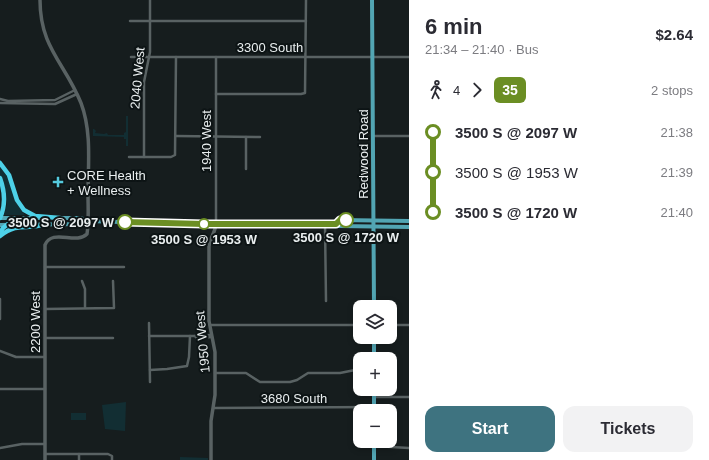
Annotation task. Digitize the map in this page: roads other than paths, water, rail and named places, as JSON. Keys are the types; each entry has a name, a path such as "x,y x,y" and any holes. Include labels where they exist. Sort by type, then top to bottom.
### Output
{"highway":[{"path":"0,163 9,175 17,200 24,210 35,216 60,218"},
{"path":"0,178 4,191 4,208 0,218"},
{"path":"0,235 3,228 8,224"},
{"path":"0,235 15,227 39,226 45,224"}],"main road":[{"name":"Redwood Road","path":"372,0 374,300"},
{"path":"0,218 81,218 88,221 216,224 336,224 339,226 409,227"},
{"path":"336,224 340,220 409,221"},
{"path":"0,225 81,224 88,221"},
{"path":"374,397 374,404"},
{"path":"374,448 374,460"}],"street":[{"path":"40,0 41,22 46,40 76,92 84,112 88,133 88,221"},
{"name":"2040 West","path":"144,157 144,82 150,57 150,0"},
{"path":"216,94 305,93 306,0"},
{"path":"130,21 306,21"},
{"name":"3300 South","path":"131,57 409,57"},
{"path":"129,157 175,156 176,154 176,57"},
{"name":"1940 West","path":"216,57 216,224"},
{"path":"0,99 55,100 76,92"},
{"path":"0,103 52,104 60,102 76,92"},
{"path":"176,136 260,137"},
{"path":"373,136 409,136"},
{"path":"246,137 246,169"},
{"name":"2200 West","path":"45,460 45,247 47,240 54,237 84,236 87,233 88,221"},
{"name":"1950 West","path":"211,460 211,421 214,408 215,352 210,325 209,246 215,232 216,224"},
{"path":"325,224 326,301"},
{"path":"45,267 124,267"},
{"path":"82,281 85,289 85,308"},
{"path":"45,309 114,308 113,281"},
{"path":"0,299 0,319"},
{"path":"149,323 150,382"},
{"path":"210,325 353,325"},
{"path":"397,325 409,325"},
{"path":"149,336 195,336 197,338 212,336"},
{"path":"150,370 187,366 190,336"},
{"path":"45,338 113,338"},
{"path":"0,352 16,357 45,357"},
{"path":"215,373 246,373 260,382 285,382 297,380 308,373 340,373 353,370"},
{"path":"0,389 45,389"},
{"path":"374,397 409,397"},
{"name":"3680 South","path":"214,408 353,409"},
{"path":"0,448 22,444 45,444"},
{"path":"397,446 409,448"},
{"path":"45,454 108,454 112,456 112,460"},
{"path":"79,454 79,460"}],"place":[{"name":"CORE Health + Wellness","path":"58,182"},
{"name":"3500 S @ 1720 W","path":"346,220"},
{"name":"3500 S @ 2097 W","path":"125,222"},
{"name":"3500 S @ 1953 W","path":"204,224"}]}
